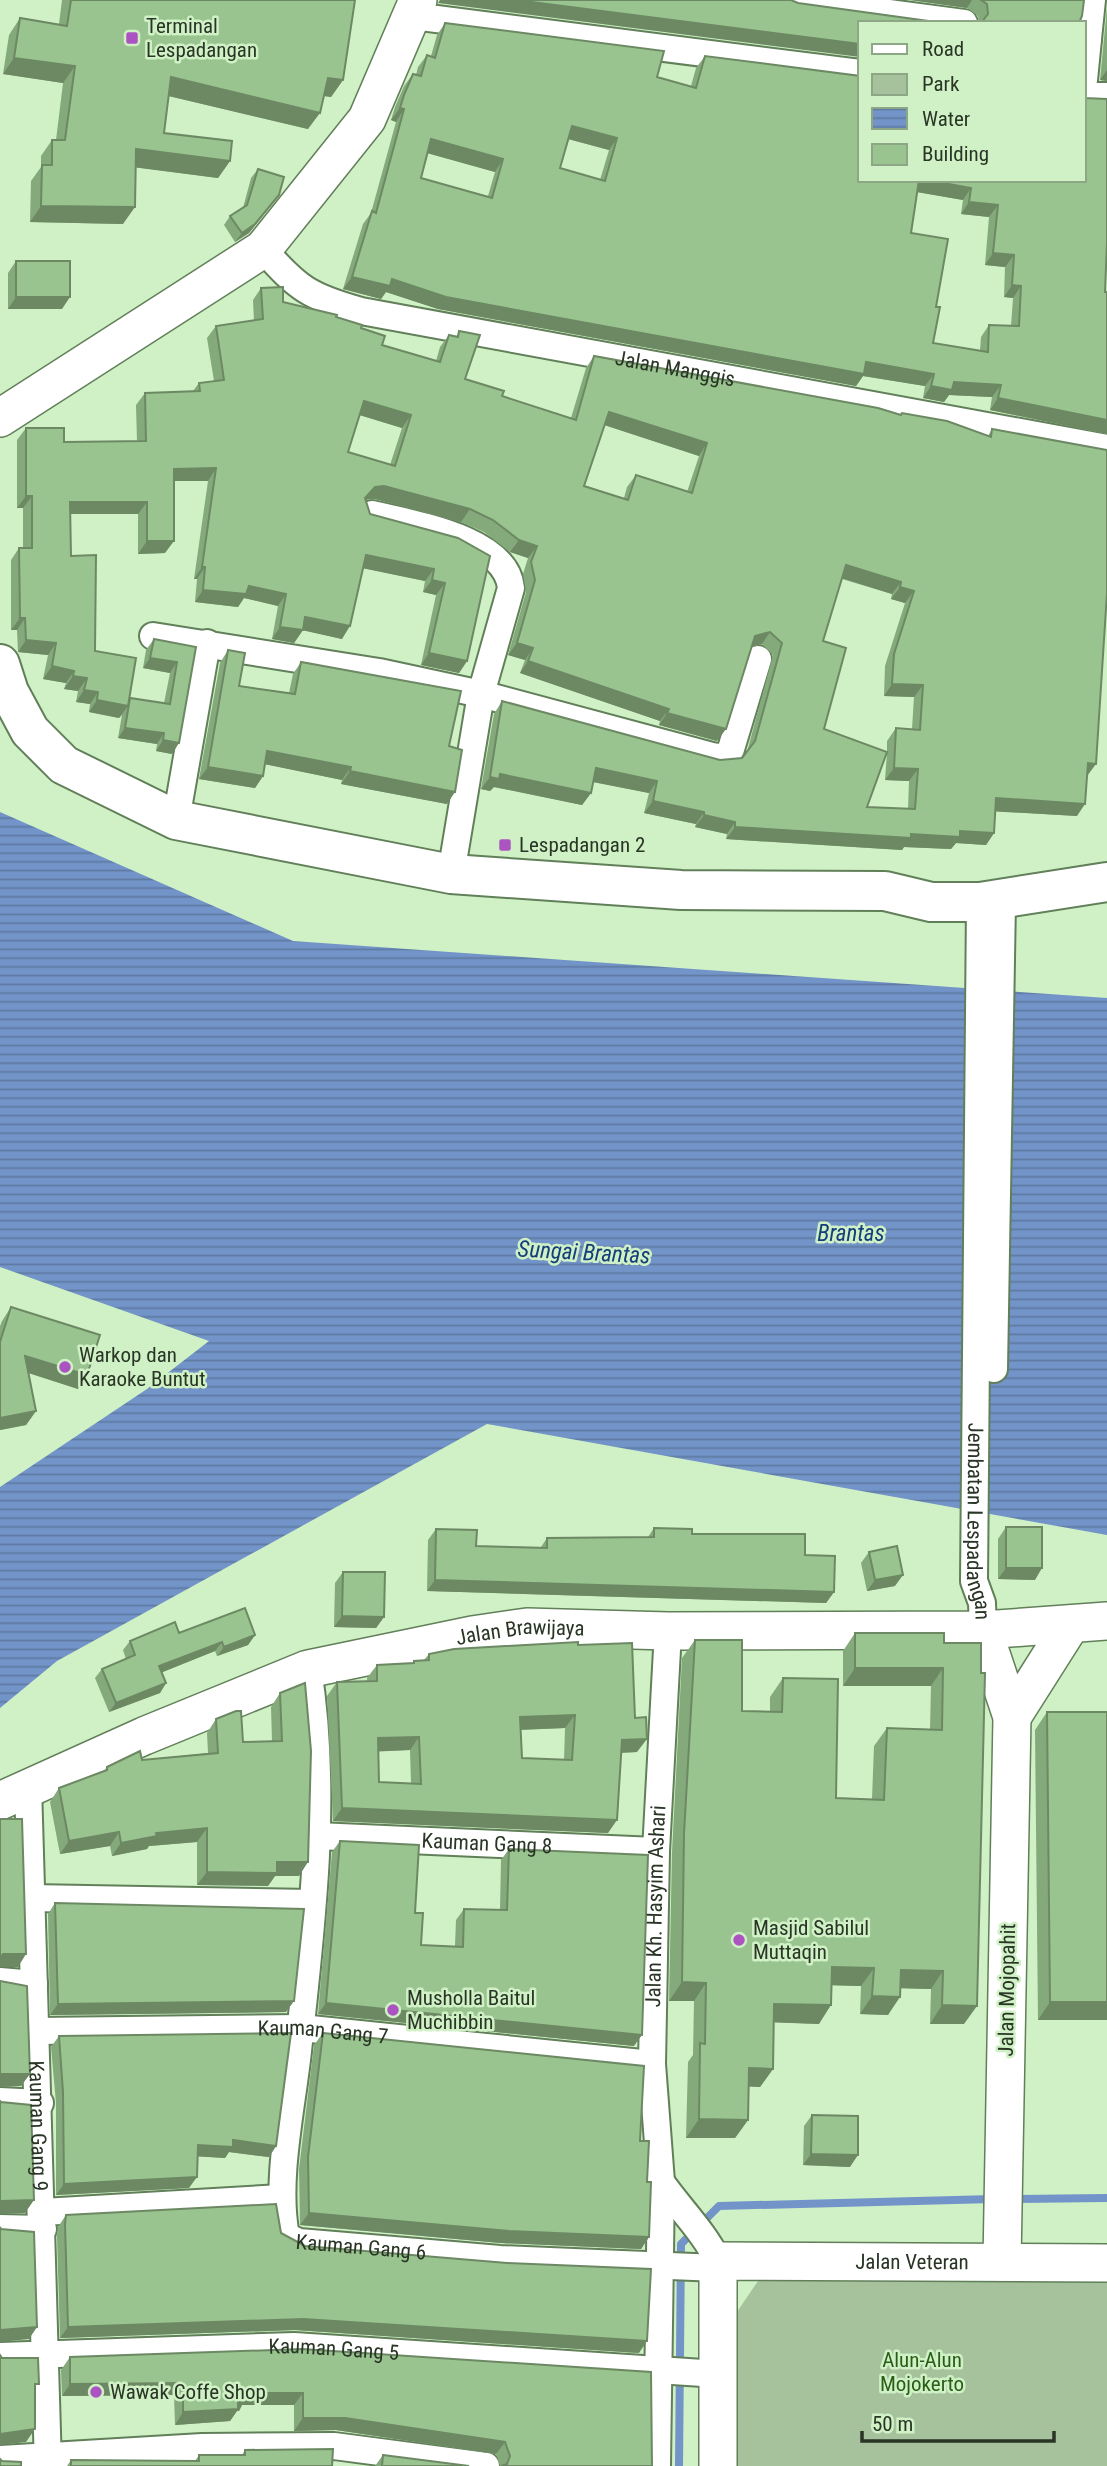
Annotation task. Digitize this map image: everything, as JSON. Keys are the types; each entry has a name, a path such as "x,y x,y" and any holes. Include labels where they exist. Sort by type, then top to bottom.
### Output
{"main road":[{"path":"0,418 263,249 367,119 416,8"},
{"path":"3,682 30,731 64,765 176,820 451,874 681,890 886,891 932,902 991,910 1107,882"},
{"path":"886,891 917,882 1008,876 1107,857"},
{"name":"Jalan Brawijaya","path":"14,1794 309,1669 472,1635 527,1627 668,1631 982,1599 1071,1624 1107,1621"},
{"name":"Jalan Mojopahit","path":"982,1599 1012,1717 1002,2262"},
{"path":"1012,1717 1071,1624"},
{"path":"696,2261 682,2373 718,2466"},
{"name":"Jalan Veteran","path":"696,2261 1107,2263"}],"street":[{"path":"792,0 949,21"},
{"path":"1086,39 1091,0"},
{"path":"416,8 858,73"},
{"path":"1086,96 1107,96"},
{"name":"Jalan Manggis","path":"263,249 293,283 312,296 361,311 1107,448"},
{"path":"372,514 428,527 471,544 491,554 510,575 511,588 481,694 451,874"},
{"path":"153,636 379,672 481,694 721,757 726,756 731,749 758,660"},
{"path":"176,820 207,643"},
{"name":"Jembatan Lespadangan","path":"982,1599 991,910"},
{"name":"Jalan Kh. Hasyim Ashari","path":"657,2466 682,2373 696,2261 661,2182 652,2064 656,1851 668,1631"},
{"path":"0,2228 43,2220 282,2198 301,2028 317,1836 316,1746 309,1669"},
{"name":"Kauman Gang 9","path":"14,1794 31,1898 40,2103 48,2461"},
{"name":"Kauman Gang 8","path":"317,1836 656,1851"},
{"path":"31,1898 312,1903"},
{"path":"0,1982 34,1984"},
{"name":"Kauman Gang 7","path":"36,2031 301,2028 652,2064"},
{"path":"0,2101 40,2103"},
{"path":"661,2182 684,2217 696,2261"},
{"name":"Kauman Gang 6","path":"282,2198 286,2236 299,2242 500,2259 696,2261"},
{"name":"Kauman Gang 5","path":"0,2356 310,2346 682,2373"},
{"path":"0,2459 48,2461 202,2447 486,2466"}],"green space":[{"name":"Alun-Alun Mojokerto","path":"1107,2277 1107,2466 737,2466 737,2312 760,2278"}],"water":[{"name":"Brantas","path":"0,812 293,941 1107,998 1107,1535 487,1424 57,1661 0,1708 0,1487 147,1389 209,1341 0,1267"}],"building":[{"path":"71,0 355,0 343,80 328,78 320,113 171,77 164,133 232,141 230,161 136,149 135,207 41,206 42,165 52,165 52,140 65,140 75,66 14,58 20,18 67,26"},
{"path":"516,0 791,0 928,21 858,21 858,44"},
{"path":"981,0 1084,0 1080,21 983,21 988,14 987,4"},
{"path":"445,23 664,51 657,77 696,88 705,56 858,76 858,182 919,182 911,233 948,239 936,307 940,307 933,343 988,352 989,325 1019,326 1021,286 1012,285 1014,255 993,253 998,205 969,202 971,188 938,182 1086,182 1086,98 1107,99 1107,420 998,398 1001,385 954,382 952,390 931,386 934,374 866,362 864,374 446,297 392,279 390,286 352,277 372,211 376,213 404,109 400,108 404,95 413,74 421,76 427,55 435,58","holes":["572,126 617,138 605,181 560,168","431,139 503,159 492,198 421,178"]},
{"path":"258,169 284,177 279,195 255,224 242,233 230,216 247,205"},
{"path":"16,261 70,261 70,297 16,297"},
{"path":"283,287 283,302 337,315 336,317 362,325 361,328 385,336 382,345 440,362 449,335 458,337 459,331 480,335 465,379 504,391 502,396 576,420 594,356 878,408 901,415 902,413 947,421 991,437 992,429 1107,450 1107,593 1096,764 1088,763 1085,804 996,798 994,833 960,831 960,837 911,834 911,838 735,827 735,822 704,815 704,812 653,801 657,781 596,768 591,793 500,774 499,779 490,777 502,701 720,760 742,758 755,741 782,643 770,632 755,636 726,729 667,713 669,709 528,661 533,648 517,643 535,580 531,562 537,546 519,540 493,520 470,509 384,486 375,487 365,498 370,514 458,538 490,556 467,661 429,653 445,583 432,580 434,569 366,555 350,626 305,617 303,630 280,627 286,594 249,586 246,594 203,590 205,567 202,567 216,468 174,469 174,541 147,541 147,502 70,502 71,556 96,555 95,651 136,658 128,706 97,700 98,692 84,690 87,678 73,676 74,671 52,666 56,643 26,640 25,618 20,618 19,548 32,548 32,496 26,496 26,428 64,428 64,442 146,441 145,393 200,391 199,383 224,380 216,326 263,319 261,288","holes":["364,401 411,415 395,466 348,452","609,412 707,443 692,493 636,475 628,500 584,486","846,565 901,582 900,587 914,591 894,654 892,684 923,685 920,730 896,728 894,768 918,769 915,809 867,807 887,752 824,729 846,648 823,641"]},
{"path":"154,639 196,647 179,743 163,740 164,733 125,728 130,698 170,704 177,662 150,658"},
{"path":"228,650 245,653 239,686 295,694 301,662 461,691 449,746 462,750 455,792 350,771 351,767 267,751 263,776 208,767"},
{"path":"11,1307 100,1335 87,1375 25,1356 36,1411 0,1418 0,1342"},
{"path":"1006,1527 1042,1527 1042,1568 1006,1568"},
{"path":"654,1528 692,1529 692,1534 805,1534 805,1555 835,1556 834,1592 435,1580 436,1529 477,1530 476,1546 547,1548 547,1538 654,1537"},
{"path":"897,1546 903,1575 875,1580 869,1552"},
{"path":"343,1572 385,1572 384,1617 342,1616"},
{"path":"245,1608 255,1635 224,1647 222,1642 159,1666 166,1683 116,1703 102,1669 135,1655 130,1641 175,1622 179,1633"},
{"path":"855,1633 944,1633 944,1643 981,1643 981,1673 985,1673 977,2006 942,2005 943,1971 901,1970 900,1997 872,1996 874,1968 832,1967 831,2005 774,2004 773,2069 749,2068 748,2120 699,2119 700,2043 705,2044 706,1983 682,1982 684,1834 695,1640 742,1640 742,1711 782,1712 783,1678 838,1679 836,1798 884,1800 887,1728 942,1730 943,1668 855,1668"},
{"path":"578,1642 578,1645 632,1643 635,1718 646,1717 647,1739 622,1740 617,1820 342,1808 337,1682 377,1681 377,1665 429,1660 429,1654 454,1649","holes":["575,1715 572,1760 522,1758 520,1717","419,1737 421,1784 379,1782 378,1738"]},
{"path":"305,1683 311,1751 308,1862 277,1862 277,1873 207,1872 207,1828 156,1833 157,1836 121,1843 119,1832 69,1841 59,1788 107,1770 107,1767 140,1751 142,1760 218,1753 216,1719 236,1711 241,1711 243,1742 282,1741 280,1693"},
{"path":"1047,1712 1107,1712 1107,2002 1050,2002"},
{"path":"0,1819 22,1819 26,1954 3,1954 0,1958"},
{"path":"340,1841 419,1845 415,1913 423,1913 421,1945 463,1947 464,1909 507,1910 509,1849 648,1855 642,2035 326,2003"},
{"path":"55,1903 304,1909 294,2001 58,2004"},
{"path":"0,1981 27,1986 30,2074 2,2074 0,2078"},
{"path":"291,2033 276,2146 233,2140 233,2147 198,2145 197,2177 64,2184 63,2092 59,2036"},
{"path":"323,2033 644,2066 640,2141 649,2141 649,2237 509,2231 309,2213 308,2157"},
{"path":"0,2101 31,2105 34,2200 2,2201 0,2204"},
{"path":"812,2115 858,2116 858,2155 811,2154"},
{"path":"276,2204 281,2233 305,2246 507,2263 651,2269 647,2341 303,2319 68,2327 66,2215"},
{"path":"0,2227 34,2232 37,2327 0,2332"},
{"path":"302,2349 651,2372 652,2466 501,2466 507,2464 510,2456 505,2442 345,2418 303,2418 303,2393 247,2393 247,2398 238,2398 238,2409 183,2412 183,2383 70,2384 70,2357"},
{"path":"0,2355 2,2358 38,2358 35,2429 0,2434"},
{"path":"333,2449 332,2466 71,2466 71,2460 199,2461 199,2455 245,2455 245,2450"},
{"path":"383,2455 469,2466 382,2466"},
{"path":"0,2459 21,2462 21,2466 0,2466"}],"waterway":[{"path":"1013,2199 1107,2198"},
{"path":"679,2466 681,2244 719,2206 993,2199"}],"place":[{"name":"Terminal Lespadangan","path":"132,38"},
{"name":"Lespadangan 2","path":"505,845"},
{"name":"Warkop dan Karaoke Buntut","path":"65,1367"},
{"name":"Masjid Sabilul Muttaqin","path":"739,1940"},
{"name":"Musholla Baitul Muchibbin","path":"393,2010"},
{"name":"Wawak Coffe Shop","path":"96,2392"}],"water label":[{"name":"Sungai Brantas","path":"584,1252"}]}
